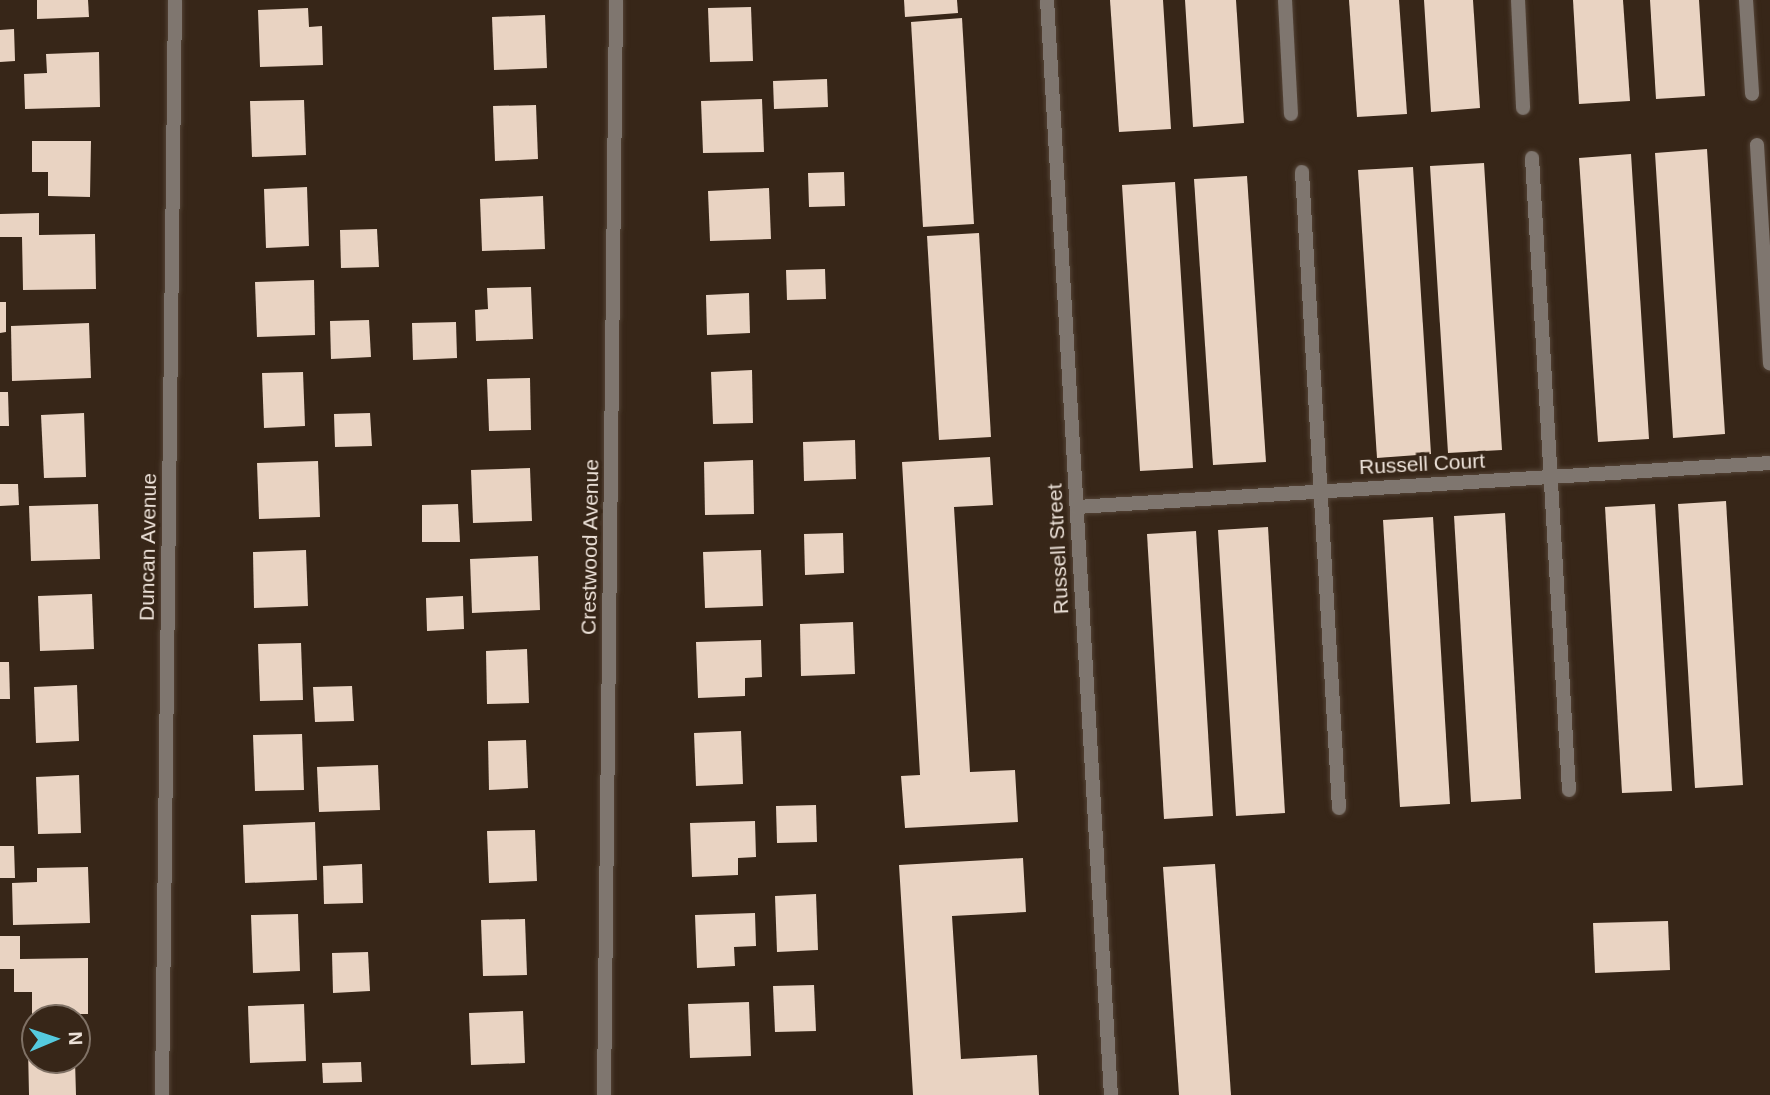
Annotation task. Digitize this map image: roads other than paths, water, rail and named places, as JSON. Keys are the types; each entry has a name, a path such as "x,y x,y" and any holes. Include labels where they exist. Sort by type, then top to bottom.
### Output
{"street":[{"name":"Duncan Avenue","path":"162,1095 175,0"},
{"name":"Crestwood Avenue","path":"604,1095 616,0"},
{"name":"Russell Street","path":"1047,0 1111,1095"},
{"path":"1285,0 1292,114"},
{"path":"1518,0 1523,108"},
{"path":"1746,0 1752,94"},
{"path":"1757,145 1770,364"},
{"path":"1532,159 1569,790"},
{"path":"1302,172 1318,489 1339,808"},
{"name":"Russell Court","path":"1077,507 1318,489 1770,463"}]}
